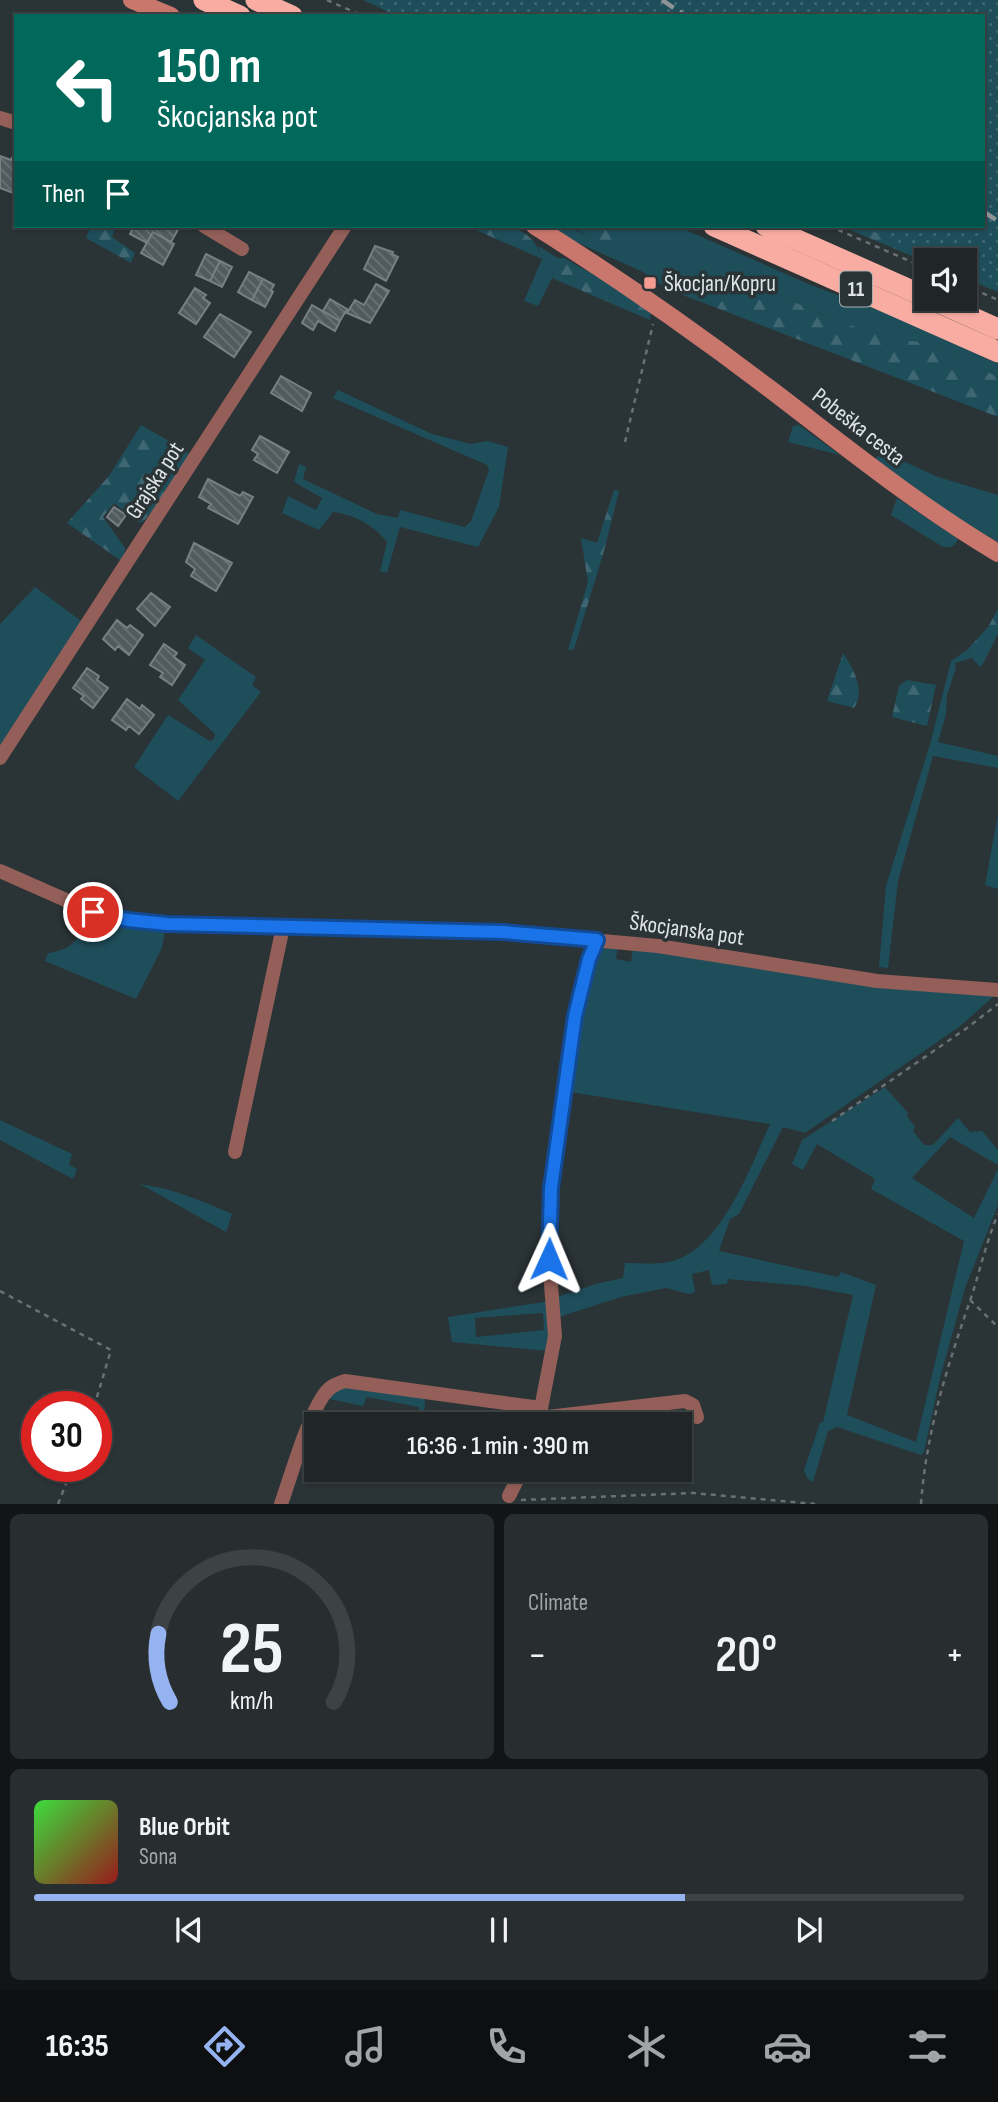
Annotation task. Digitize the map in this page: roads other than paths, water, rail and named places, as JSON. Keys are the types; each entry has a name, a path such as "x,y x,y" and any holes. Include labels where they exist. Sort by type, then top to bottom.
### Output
{"highway":[{"path":"204,0 236,14"},
{"path":"256,0 288,14"},
{"name":"11","path":"719,228 998,352"},
{"name":"11","path":"771,228 914,292"},
{"path":"958,311 998,329"}],"street":[{"path":"132,0 166,14"},
{"path":"207,228 242,249"},
{"name":"Grajska pot","path":"0,758 344,228"},
{"name":"Pobeška cesta","path":"538,228 694,332 885,478 954,527 998,553"},
{"name":"Škocjanska pot","path":"0,871 93,912 128,920 167,924 503,932 659,946 877,981 998,990"},
{"path":"234,1152 283,927"},
{"path":"540,1412 555,1336 549,1259 551,1188 575,1016 589,959 597,940"},
{"path":"316,1412 323,1396 333,1385 345,1381 512,1412"},
{"path":"585,1412 685,1401 694,1405 697,1417"},
{"path":"281,1503 304,1439"},
{"path":"515,1498 519,1482"}],"railway":[{"path":"662,0 683,14"},
{"path":"985,213 998,221"}],"place":[{"name":"Škocjan/Kopru","path":"650,283"}]}
